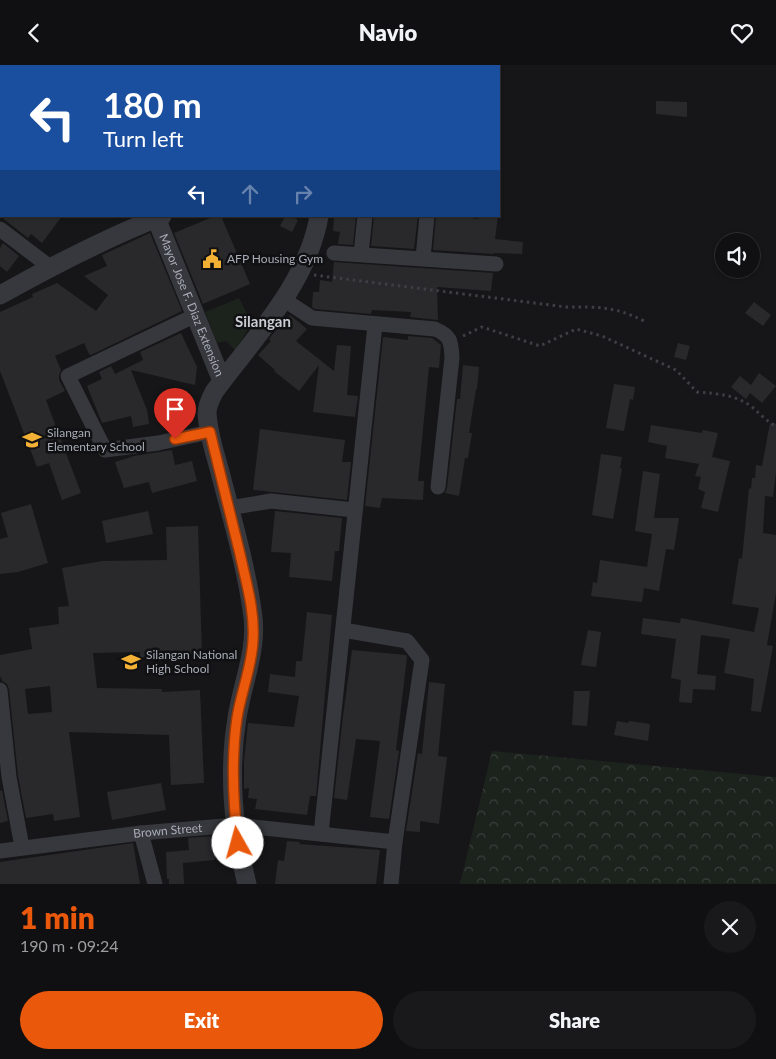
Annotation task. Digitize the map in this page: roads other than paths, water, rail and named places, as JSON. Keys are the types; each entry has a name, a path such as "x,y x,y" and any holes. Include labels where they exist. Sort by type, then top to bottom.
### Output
{"street":[{"name":"Mayor Jose F. Diaz Extension","path":"0,295 50,267 157,217 222,381 209,403 207,412 253,619 253,640 249,667 237,717 234,749 236,825 241,862 247,884"},
{"path":"222,381 283,299 299,273 319,217"},
{"path":"361,254 365,217"},
{"path":"423,258 427,217"},
{"path":"0,229 50,267"},
{"path":"334,253 496,264"},
{"path":"283,299 312,318 435,329 444,333 451,342 452,358 438,487"},
{"path":"196,315 68,376 105,450 158,443 210,432"},
{"path":"321,834 375,325"},
{"path":"229,508 271,501 354,510"},
{"path":"343,630 407,641 422,659 395,842 391,884"},
{"path":"0,690 5,778 22,847"},
{"name":"Brown Street","path":"0,851 141,833 236,825 395,842"},
{"path":"141,833 155,884"}],"place":[{"name":"AFP Housing Gym","path":"212,259"},
{"name":"Silangan Elementary School","path":"32,440"},
{"name":"Silangan National High School","path":"131,662"}],"district":[{"name":"Silangan","path":"263,322"}]}
